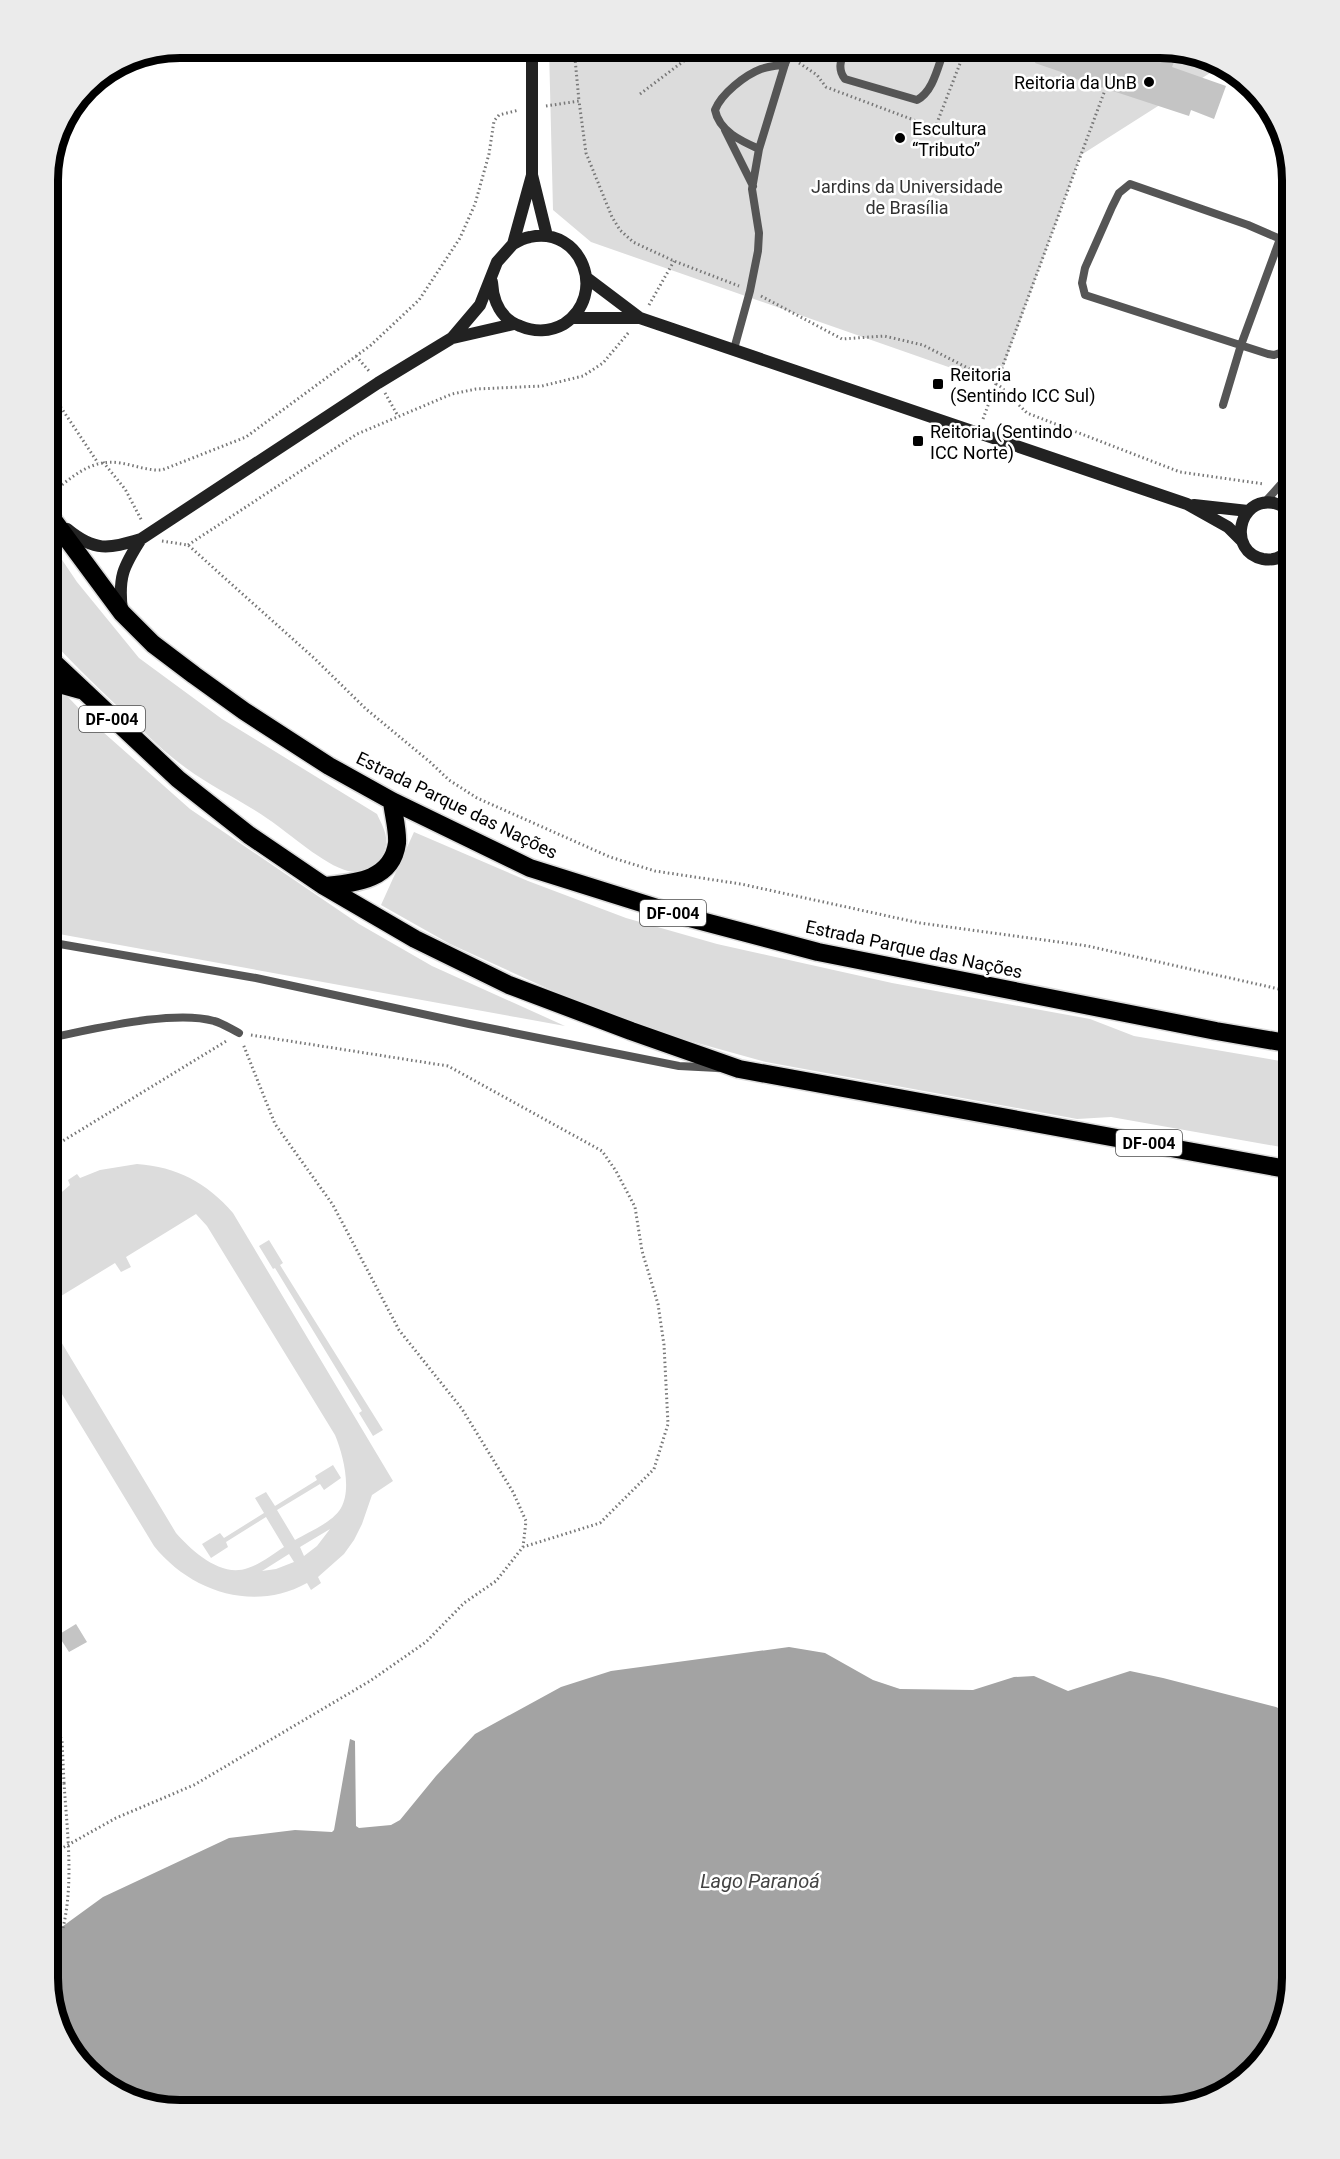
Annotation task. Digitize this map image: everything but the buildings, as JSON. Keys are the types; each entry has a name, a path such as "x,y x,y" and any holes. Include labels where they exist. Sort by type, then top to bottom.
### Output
{"highway":[{"name":"Estrada Parque das Nações","path":"59,527 122,613 153,644 244,711 329,766 392,801 531,868 686,917 829,954 1282,1042"},
{"name":"DF-004","path":"59,668 209,805 324,886 415,939 509,985 739,1069 1282,1168"},
{"path":"59,684 82,691"},
{"path":"324,886 358,882 380,873 390,862 397,842 392,801"}],"street":[{"path":"532,58 532,175 547,236"},
{"path":"513,244 532,175"},
{"path":"59,522 81,541 102,548 115,547 144,536 378,383 452,338 480,305 492,279 496,262 513,244 529,237 547,236 561,241 574,250 583,263 587,278 586,293 581,307 572,318 558,327 543,331 528,330 514,324 501,312 493,296 492,279"},
{"path":"587,278 640,318"},
{"path":"572,318 640,318 734,349 1186,504 1228,527 1257,557 1273,559 1282,555"},
{"path":"452,338 514,324"},
{"path":"1241,540 1240,526 1248,511 1265,502 1277,504 1282,508"},
{"path":"1186,504 1248,511"},
{"path":"122,613 120,594 124,566 144,536"}],"lane":[{"path":"734,349 758,251 759,233 753,186 759,149 787,59"},
{"path":"842,59 840,72 845,80 917,100 929,89 941,59"},
{"path":"753,186 715,110 718,103 744,79 759,70 785,64"},
{"path":"723,126 745,143 759,149"},
{"path":"1223,405 1241,345 1280,239 1248,225 1131,184 1119,193 1085,268 1082,283 1085,295 1241,345 1274,355 1282,353"},
{"path":"1265,502 1282,483"},
{"path":"59,944 255,978 679,1066 739,1069"},
{"path":"59,1036 178,1017 214,1021 239,1033"}],"path":[{"path":"575,58 586,153 612,217 620,230 633,242 674,261 742,287"},
{"path":"640,94 687,59"},
{"path":"983,419 1105,90"},
{"path":"59,487 84,468 98,463 118,463 162,470 246,437 356,356 419,300 460,238 475,204 489,154 494,121 499,115 579,101"},
{"path":"650,305 674,261"},
{"path":"757,294 842,339 884,336 923,345 997,384 1027,412 1180,472 1274,485"},
{"path":"188,545 357,434 452,394 476,389 542,386 583,376 603,363 631,330"},
{"path":"356,356 371,374"},
{"path":"387,395 398,417"},
{"path":"59,404 98,463"},
{"path":"103,462 125,489 144,536 164,542 188,545 315,659 366,709 449,780 477,798 610,857 656,871 741,884 920,923 1088,946 1282,990"},
{"path":"58,1850 116,1818 194,1785 370,1681 426,1642 464,1603 496,1581 523,1547 526,1521 513,1492 462,1409 399,1330 333,1205 275,1124 239,1033"},
{"path":"58,1144 239,1033 448,1066 603,1151 635,1207 642,1251 658,1304 664,1345 668,1425 654,1469 600,1523 523,1547"},
{"path":"58,1734 62,1740 68,1844 67,1910 63,1928"},
{"path":"58,1786 64,1783"}],"green space":[{"name":"Jardins da Universidade de Brasília","path":"549,58 1167,59 1199,65 1213,71 1081,155 997,384 591,242 553,210"},
{"path":"59,555 77,582 139,658 222,719 377,814 386,840 385,850 379,860 368,869 353,872 339,868 318,856 268,819 177,761 59,647"},
{"path":"59,693 67,696 94,724 190,809 359,924 432,966 565,1026 59,934"},
{"path":"414,832 528,881 626,918 717,944 892,983 1090,1019 1134,1036 1282,1061 1282,1147 1111,1117 1077,1119 766,1062 672,1036 573,1000 450,944 381,905"},
{"path":"137,1164 152,1166 190,1178 223,1202 233,1213 393,1481 372,1495 354,1540 344,1554 318,1577 321,1583 311,1590 307,1583 286,1592 265,1596 224,1593 186,1575 169,1562 154,1546 58,1388 58,1337 176,1533 199,1555 218,1566 238,1570 248,1568 284,1547 266,1517 226,1542 228,1547 211,1558 202,1544 220,1533 224,1538 264,1513 255,1498 266,1492 275,1506 317,1480 315,1476 333,1465 341,1478 324,1490 320,1484 277,1510 295,1540 327,1522 341,1508 346,1482 341,1452 335,1435 207,1226 196,1214 126,1257 131,1267 121,1272 115,1263 58,1298 58,1195 70,1185 68,1180 77,1174 80,1178 100,1170","holes":["330,1529 317,1546 304,1556 300,1547","289,1554 294,1562 276,1569 262,1571"]},
{"path":"269,1240 283,1263 280,1265 383,1430 373,1436 359,1413 362,1411 275,1268 273,1269 259,1246"}],"water":[{"name":"Lago Paranoá","path":"789,1647 825,1653 873,1680 900,1689 973,1690 1014,1677 1034,1676 1068,1691 1130,1671 1282,1710 1282,1978 1279,2002 1269,2032 1251,2059 1227,2080 1199,2094 1167,2100 173,2100 141,2094 113,2080 89,2059 79,2046 65,2018 61,2002 58,1978 58,1930 103,1897 229,1838 295,1830 332,1832 350,1739 355,1741 356,1826 359,1828 391,1825 400,1820 475,1734 561,1687 611,1671"}],"place":[{"name":"Reitoria da UnB","path":"1149,82"},
{"name":"Escultura “Tributo”","path":"900,138"},
{"name":"Reitoria (Sentindo ICC Sul)","path":"938,384"},
{"name":"Reitoria (Sentindo ICC Norte)","path":"918,441"}]}
